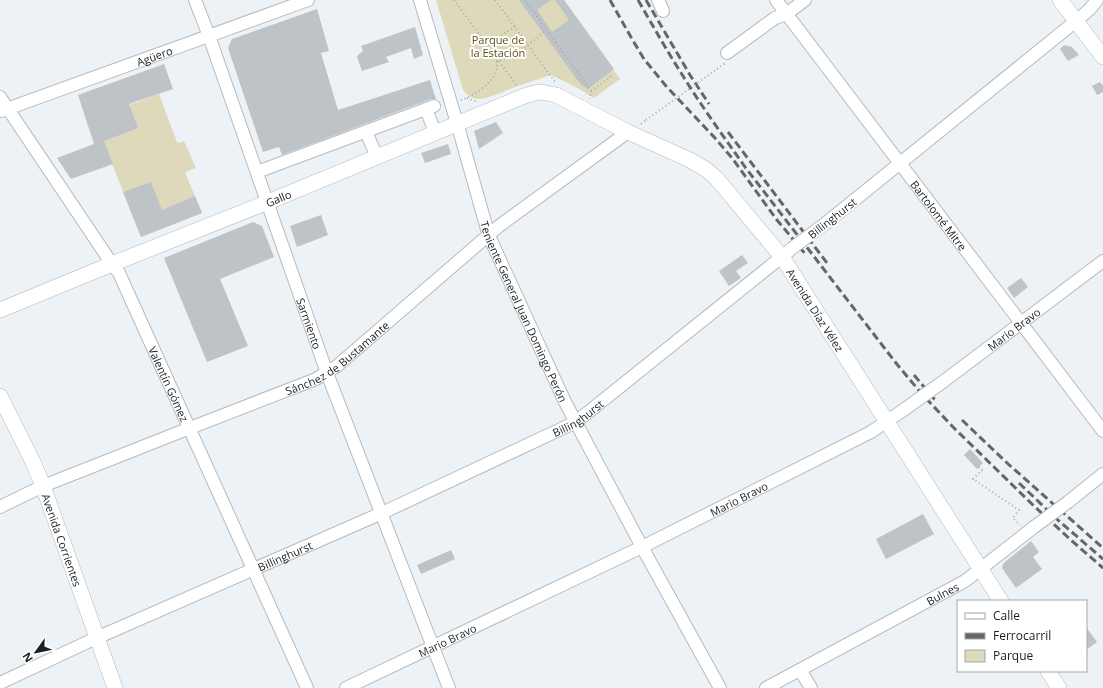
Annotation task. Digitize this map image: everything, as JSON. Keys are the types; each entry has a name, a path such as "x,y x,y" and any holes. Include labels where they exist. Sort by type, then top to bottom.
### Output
{"main road":[{"path":"1060,0 1103,57"},
{"name":"Gallo","path":"0,310 268,202 457,123 535,92 546,92 556,89"},
{"name":"Avenida Díaz Vélez","path":"556,89 628,132 690,160 707,170 787,253 887,421 1000,600"},
{"name":"Avenida Corrientes","path":"0,396 33,462 43,486 115,688"},
{"path":"1049,672 1059,688"}],"street":[{"name":"Sarmiento","path":"195,0 210,36 327,373 449,688"},
{"name":"Agüero","path":"4,110 308,0"},
{"name":"Teniente General Juan Domingo Perón","path":"420,0 489,236 565,402 642,547 720,688"},
{"path":"658,0 663,11"},
{"name":"Bartolomé Mitre","path":"776,0 1103,431"},
{"path":"727,53 775,18 786,14 804,0"},
{"name":"Billinghurst","path":"0,683 97,638 382,513 576,422 900,164 1076,21 1090,9 1097,0"},
{"name":"Valentín Gómez","path":"0,96 4,110 119,273 307,688"},
{"path":"257,172 430,107 435,132"},
{"path":"366,132 377,156"},
{"name":"Sánchez de Bustamante","path":"0,507 43,486 316,379 327,373 499,226 628,132"},
{"name":"Mario Bravo","path":"346,688 642,547 871,432 944,381 1103,261"},
{"name":"Bulnes","path":"766,688 965,581 1103,474"},
{"path":"800,670 811,688"}],"path":[{"path":"454,0 520,89"},
{"path":"495,0 529,45 556,89"},
{"path":"525,0 591,91 590,99"},
{"path":"488,45 515,26"},
{"path":"498,60 518,54 546,30"},
{"path":"451,103 468,98 486,85 496,73 498,60"},
{"path":"641,124 717,70"},
{"path":"591,91 613,75"},
{"path":"468,98 481,104"},
{"path":"979,467 982,470 973,479 1019,510 1012,518 1021,526"}],"green space":[{"name":"Parque de la Estación","path":"436,0 564,0 620,79 594,98 551,75 488,97 477,99 472,97 463,90"},
{"path":"159,94 177,142 184,141 196,168 185,172 202,213 141,237 103,141 129,105"}],"building":[{"path":"519,0 551,0 537,10 552,32 569,20 555,0 564,0 614,69 588,89 581,85"},
{"path":"317,9 329,51 321,53 338,110 430,80 436,99 431,99 282,155 279,147 263,152 228,48 232,39"},
{"path":"415,27 423,55 414,59 411,48 386,57 389,62 362,71 357,57 363,51 361,46"},
{"path":"1064,45 1072,47 1079,55 1068,61 1060,49"},
{"path":"164,64 173,89 129,104 138,128 104,141 113,164 71,179 57,158 94,144 78,95"},
{"path":"1100,82 1103,86 1103,92 1097,95 1092,86"},
{"path":"496,122 503,133 479,149 474,131"},
{"path":"448,144 451,154 425,163 421,153"},
{"path":"151,182 162,210 195,196 202,213 141,237 123,192"},
{"path":"321,215 328,235 297,247 290,226"},
{"path":"253,222 262,226 274,257 220,279 248,346 207,362 164,258"},
{"path":"742,255 748,263 736,271 741,278 729,286 719,271"},
{"path":"1021,278 1028,287 1014,298 1007,288"},
{"path":"970,449 983,463 977,469 964,455"},
{"path":"923,514 934,534 886,559 876,539"},
{"path":"1031,541 1039,552 1033,557 1042,569 1016,588 1002,568 1003,564"},
{"path":"451,550 455,559 421,574 417,565"},
{"path":"1087,628 1097,642 1087,649"}],"railway":[{"path":"610,0 644,59 666,86 732,158 777,220 807,256"},
{"path":"638,0 690,88 713,122 745,167 896,363 921,393 953,427 1035,507 1103,568"},
{"path":"646,0 690,75 709,104"},
{"path":"728,132 827,263"},
{"path":"914,375 935,400"},
{"path":"962,420 1006,462 1103,548"},
{"path":"1019,483 1059,521 1103,559"}]}
